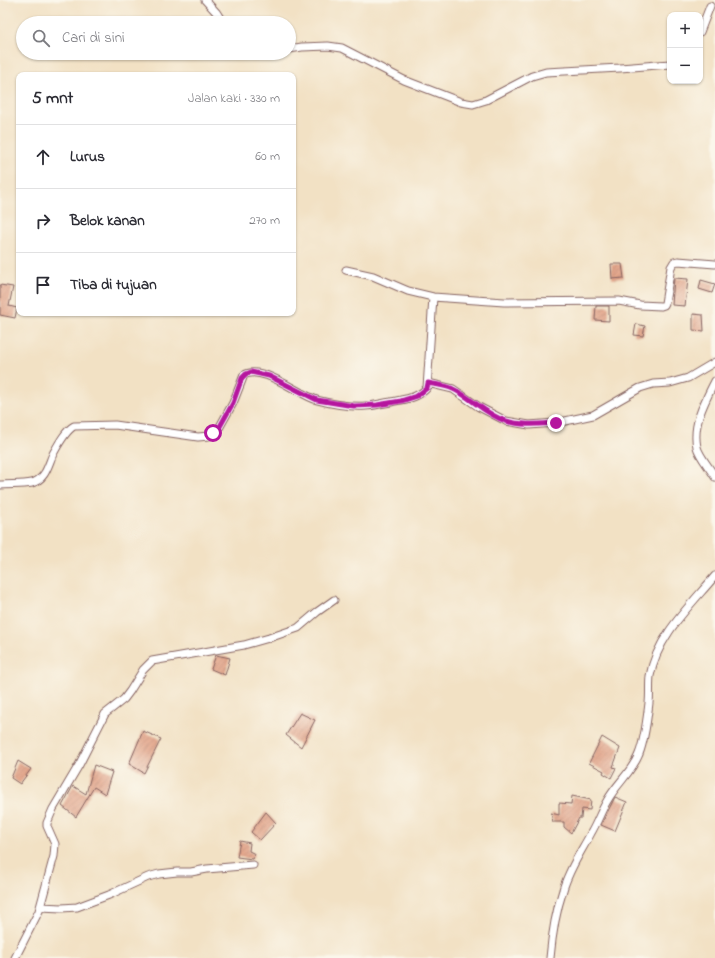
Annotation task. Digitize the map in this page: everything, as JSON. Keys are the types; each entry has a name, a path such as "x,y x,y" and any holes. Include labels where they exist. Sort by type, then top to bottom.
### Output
{"street":[{"path":"204,0 219,16"},
{"path":"703,24 710,6"},
{"path":"296,48 328,46 342,48 404,80 461,102 473,104 486,100 532,76 546,72 667,64"},
{"path":"346,270 373,276 408,291 433,297 504,302 619,301 640,305 661,306 665,303 671,267 674,262 715,264"},
{"path":"0,485 30,483 38,480 46,472 53,454 68,430 74,426 115,425 198,437 209,436 218,430 233,403 244,375 251,372 269,376 317,400 359,406 377,405 417,396 427,388 428,383 433,297"},
{"path":"428,383 453,389 479,407 506,421 529,425 556,423 593,415 640,388 653,384 670,383 688,378 715,362"},
{"path":"715,382 700,414 696,432 697,448 715,477"},
{"path":"550,958 552,935 562,891 568,876 607,800 618,783 633,767 640,752 649,704 650,677 654,659 663,640 675,623 715,576"},
{"path":"15,958 32,927 40,907 55,849 55,844 47,823 53,809 79,764 105,714 124,699 140,673 149,663 157,660 244,646 298,628 334,600"},
{"path":"40,907 77,907 109,895 148,877 159,874 253,865"}],"building":[{"path":"611,264 622,264 624,278 612,279"},
{"path":"674,278 688,279 685,306 672,305"},
{"path":"701,280 715,284 712,293 699,289"},
{"path":"0,285 13,287 9,306 16,308 15,318 0,315"},
{"path":"596,306 609,306 609,321 595,320"},
{"path":"693,314 703,315 704,331 693,330"},
{"path":"636,324 645,326 643,336 634,335"},
{"path":"216,655 230,658 225,675 211,669"},
{"path":"300,713 315,720 301,747 286,735"},
{"path":"143,731 161,739 144,773 129,764"},
{"path":"602,737 620,748 613,767 616,768 611,778 603,773 604,771 589,763"},
{"path":"18,761 31,769 20,784 11,778"},
{"path":"94,765 112,772 105,794 94,787 76,817 62,806 73,786 86,794"},
{"path":"572,796 591,800 590,810 582,809 581,818 579,818 571,833 564,827 564,822 553,822 551,813 559,815 559,803 571,804"},
{"path":"615,797 627,802 615,831 601,825"},
{"path":"266,812 276,823 260,840 251,832"},
{"path":"240,841 250,843 249,851 255,854 252,859 237,857"}],"route":[{"path":"213,433 218,430 233,403 242,378 244,375 251,372 269,376 317,400 354,406 377,405 401,401 424,392 428,383 453,389 479,407 506,421 529,425 556,423"}]}
